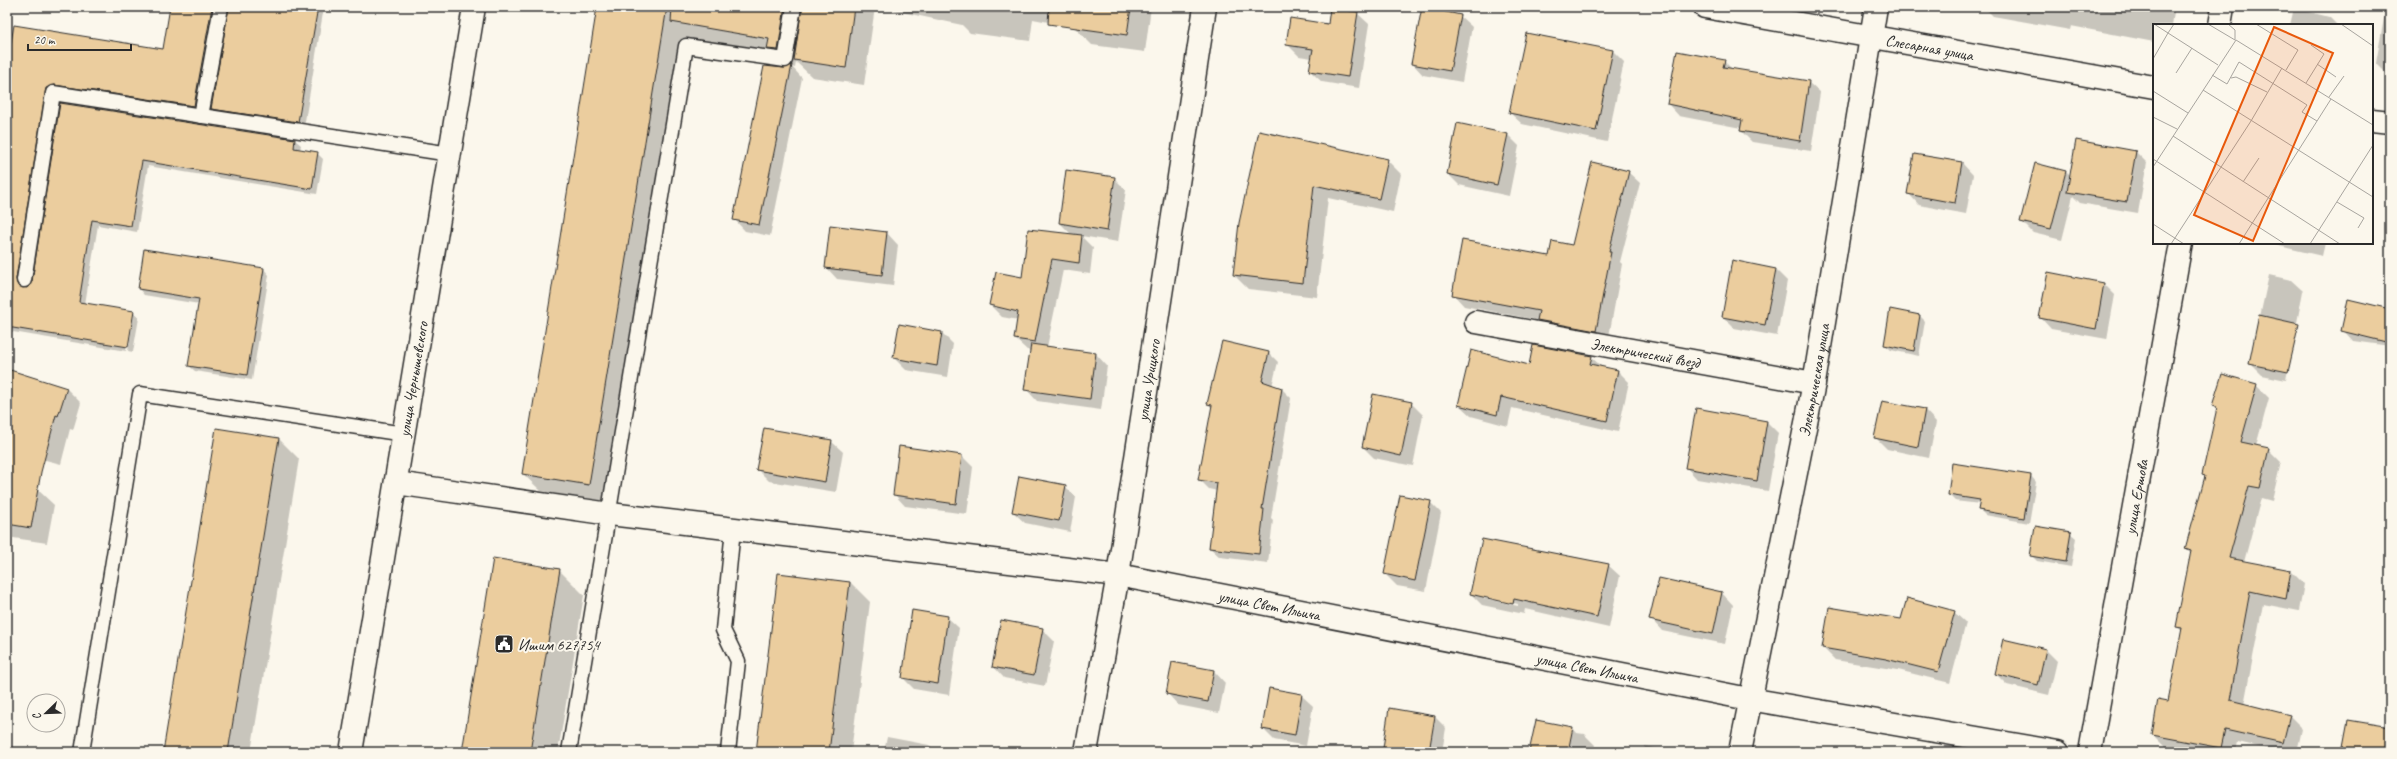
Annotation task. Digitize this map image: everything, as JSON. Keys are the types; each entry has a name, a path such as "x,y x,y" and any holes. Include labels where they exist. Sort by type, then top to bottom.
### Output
{"street":[{"name":"улица Чернышевского","path":"351,752 474,7"},
{"name":"улица Урицкого","path":"1086,752 1118,575 1206,7"},
{"name":"Слесарная улица","path":"1705,7 1871,35 2153,87"},
{"name":"Электрическая улица","path":"1740,752 1749,699 1814,383 1876,7"},
{"path":"2220,24 2223,7"},
{"path":"2373,120 2390,122"},
{"name":"улица Ершова","path":"2090,752 2181,244"},
{"name":"Электрический въезд","path":"1476,322 1814,383"},
{"name":"улица Свет Ильича","path":"396,483 610,514 1118,575 1749,699 2058,752"}],"lane":[{"path":"201,116 221,7"},
{"path":"569,752 610,514 686,46 785,60 794,7"},
{"path":"24,280 53,93 450,154"},
{"path":"82,752 140,394 404,434"},
{"path":"728,752 738,661 723,630 733,529"}],"building":[{"path":"170,7 212,7 194,106 54,85 46,88 16,279 18,286 27,288 32,281 60,103 295,139 294,148 318,152 312,189 142,161 131,226 92,220 79,302 134,311 128,347 7,327 7,65 14,25 163,49"},
{"path":"229,7 318,7 298,122 211,109"},
{"path":"597,7 667,7 589,485 522,474"},
{"path":"672,7 785,7 778,50 767,49 769,39 671,22"},
{"path":"802,7 854,7 846,68 794,60"},
{"path":"1049,7 1131,7 1127,35 1048,24"},
{"path":"1422,7 1461,15 1450,71 1411,64"},
{"path":"1330,8 1358,12 1348,77 1309,71 1313,49 1286,45 1290,18 1328,24"},
{"path":"1526,33 1613,50 1596,131 1509,113"},
{"path":"1677,51 1725,60 1723,67 1809,81 1800,141 1740,131 1742,120 1667,104"},
{"path":"792,65 759,225 733,220 764,66 784,68"},
{"path":"1457,123 1508,134 1497,185 1447,174"},
{"path":"1259,131 1388,159 1379,199 1314,185 1303,283 1233,275 1239,223"},
{"path":"2076,140 2136,151 2127,202 2067,192"},
{"path":"1914,154 1962,162 1955,203 1907,194"},
{"path":"1592,162 1629,171 1609,252 1611,252 1596,331 1537,320 1539,311 1452,295 1462,240 1549,256 1552,241 1572,245"},
{"path":"2035,163 2066,171 2051,229 2020,222"},
{"path":"1066,170 1115,177 1107,231 1059,223"},
{"path":"830,225 887,232 882,275 825,268"},
{"path":"1028,229 1082,235 1079,263 1052,259 1035,342 1014,339 1018,312 989,305 996,272 1022,277"},
{"path":"144,249 264,268 247,375 188,366 199,299 138,289"},
{"path":"1732,260 1776,269 1765,325 1722,317"},
{"path":"2048,272 2104,283 2096,329 2039,318"},
{"path":"2348,299 2390,309 2390,343 2341,331"},
{"path":"1890,309 1920,315 1914,351 1884,345"},
{"path":"2259,315 2299,324 2288,372 2249,364"},
{"path":"899,324 942,332 937,366 893,358"},
{"path":"1222,341 1269,352 1262,381 1282,388 1262,509 1264,509 1259,554 1209,548 1217,483 1198,480 1212,405 1207,404"},
{"path":"1031,344 1096,353 1090,399 1024,390"},
{"path":"1533,345 1592,356 1590,364 1618,370 1607,421 1501,397 1497,415 1458,405 1471,350 1529,365"},
{"path":"7,369 67,388 58,416 56,415 41,472 31,528 7,524"},
{"path":"2222,374 2257,384 2241,442 2269,448 2260,488 2249,486 2229,558 2291,570 2286,599 2250,591 2230,700 2290,715 2283,743 2225,730 2221,748 2152,735 2158,699 2168,701 2182,628 2176,627 2191,551 2185,549 2205,476 2202,475 2217,408 2212,406"},
{"path":"1373,394 1412,402 1401,456 1362,447"},
{"path":"1882,401 1925,409 1918,447 1874,438"},
{"path":"1696,408 1767,421 1757,481 1685,468"},
{"path":"216,428 279,438 228,752 163,752"},
{"path":"764,428 832,440 825,482 756,470"},
{"path":"899,446 962,455 956,504 893,495"},
{"path":"1952,463 2031,475 2024,518 1978,510 1980,500 1948,495"},
{"path":"1019,476 1066,485 1059,521 1012,512"},
{"path":"1400,495 1431,501 1415,581 1384,574"},
{"path":"2035,526 2071,532 2066,562 2030,556"},
{"path":"1482,539 1609,564 1597,617 1514,599 1513,604 1470,594"},
{"path":"493,558 560,569 530,752 462,752"},
{"path":"778,573 850,582 829,752 756,752"},
{"path":"1659,578 1722,592 1713,634 1649,620"},
{"path":"1907,598 1955,611 1938,672 1886,659 1822,648 1829,607 1901,619"},
{"path":"912,610 948,616 938,684 902,678"},
{"path":"1001,620 1043,628 1034,675 992,667"},
{"path":"2003,639 2046,649 2038,685 1995,674"},
{"path":"1172,662 1214,670 1208,702 1166,694"},
{"path":"1269,688 1302,694 1295,735 1262,729"},
{"path":"1389,708 1435,716 1429,752 1408,752 1383,748"},
{"path":"1536,720 1573,727 1568,752 1529,752"},
{"path":"2348,720 2390,727 2390,752 2342,752"}],"place":[{"name":"Ишим 627754","path":"504,644"}]}
